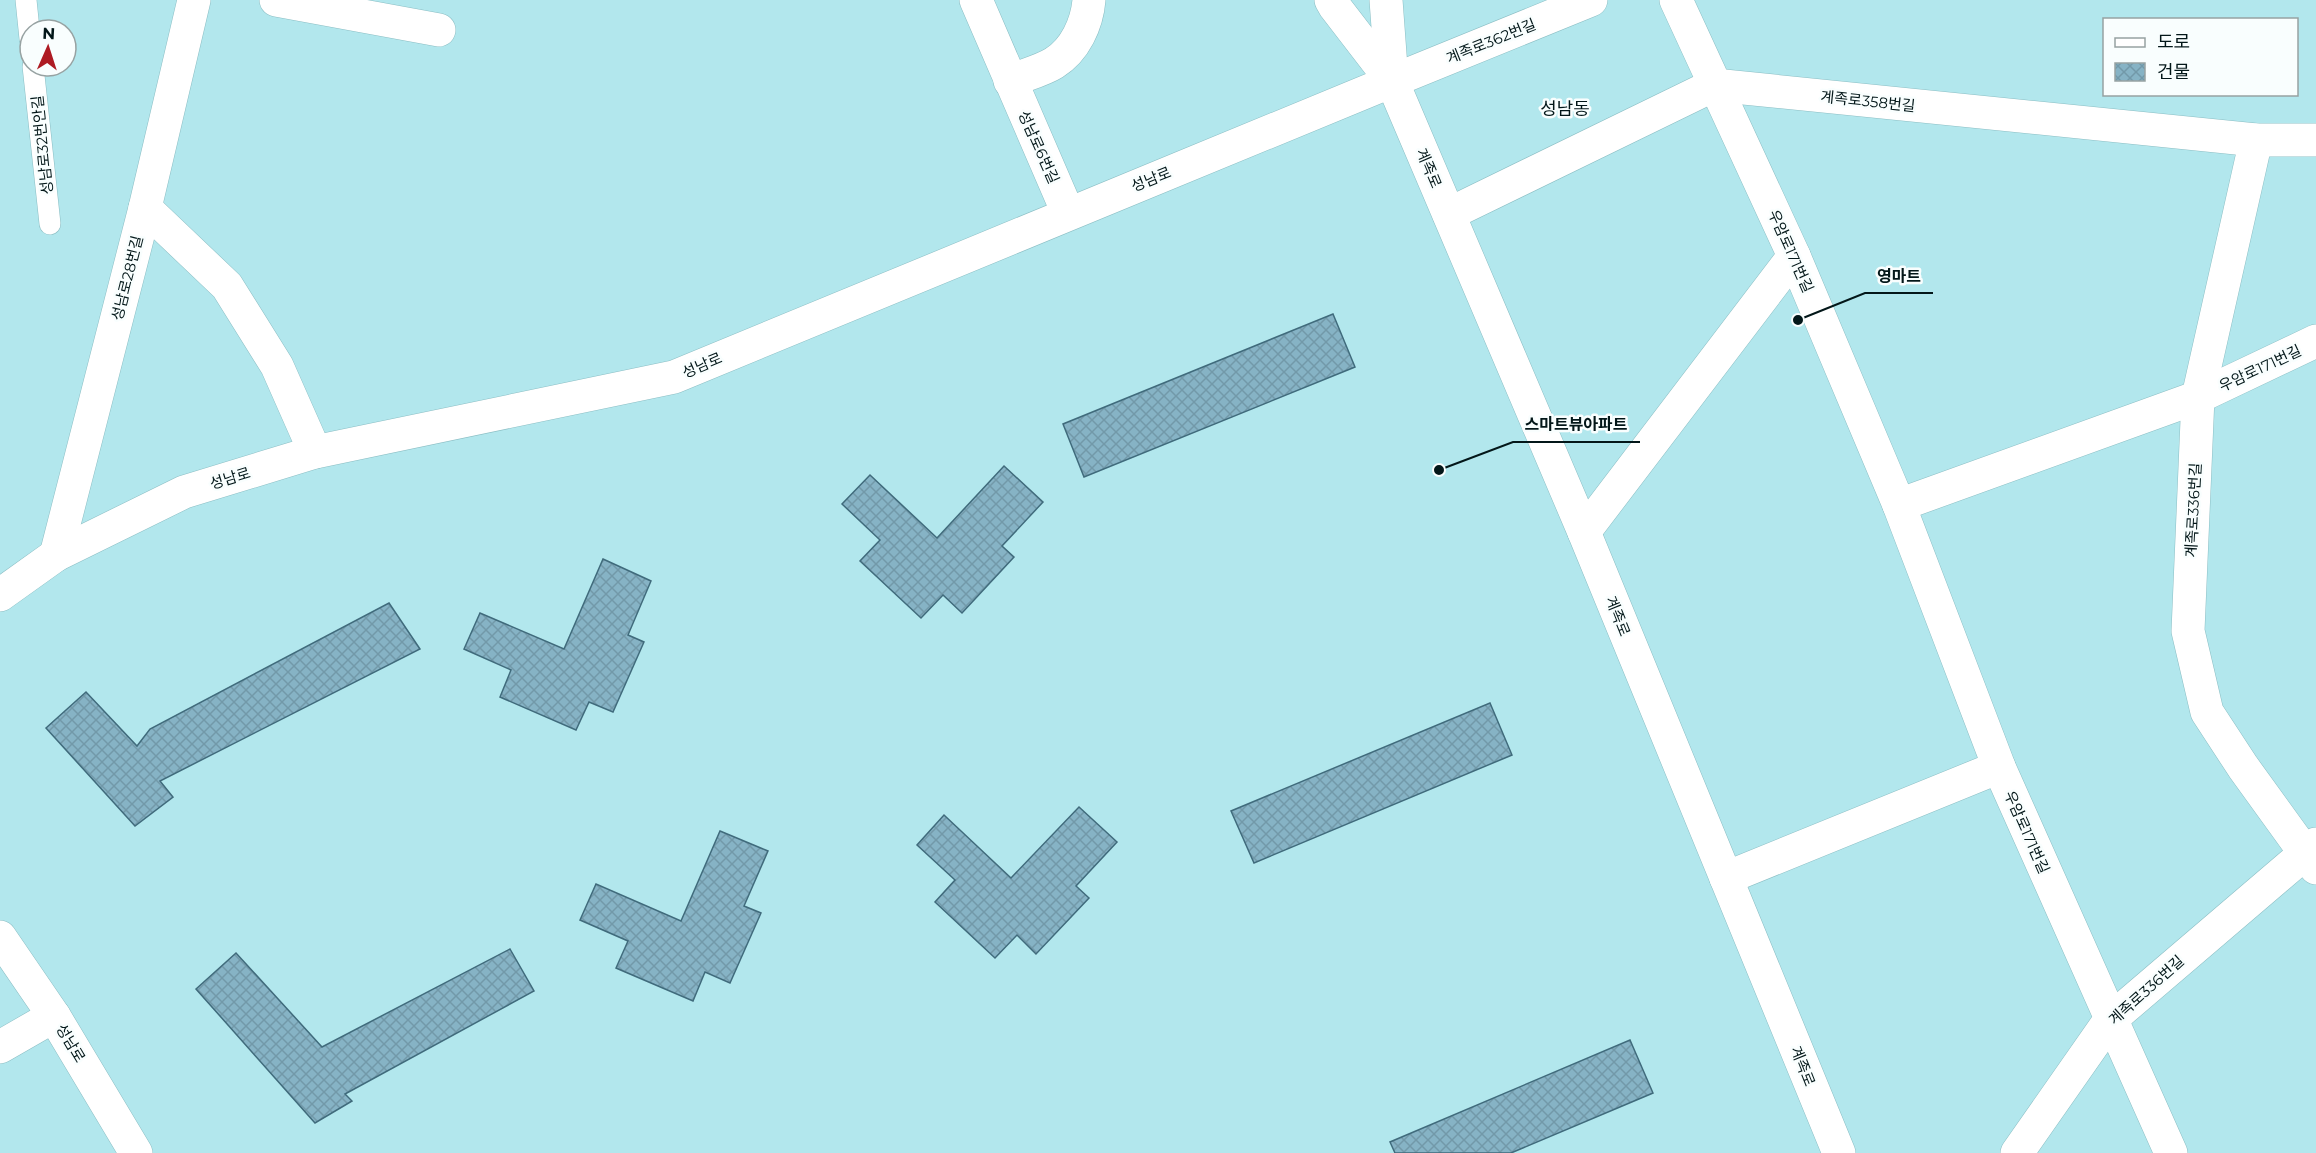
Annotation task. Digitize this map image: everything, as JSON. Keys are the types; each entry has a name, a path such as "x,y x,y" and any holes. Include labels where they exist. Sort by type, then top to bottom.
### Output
{"street":[{"name":"성남로28번길","path":"56,555 145,208 194,0"},
{"path":"276,0 439,30"},
{"name":"성남로6번길","path":"976,0 1068,213"},
{"path":"1010,81 1054,63 1073,44 1088,17 1089,0"},
{"name":"계족로","path":"1331,0 1392,81 1584,532 1839,1153"},
{"name":"계족로","path":"1386,0 1392,81"},
{"name":"계족로362번길","path":"1392,81 1591,0"},
{"name":"우암로171번길","path":"1676,0 1794,256 1899,505 1999,767 2171,1153"},
{"name":"성남로","path":"0,596 56,555 184,492 315,452 674,376 1392,81"},
{"path":"1449,214 1714,86"},
{"name":"계족로358번길","path":"1714,86 2256,140 2316,140"},
{"name":"계족로336번길","path":"2017,1153 2110,1020 2312,855 2207,712 2187,631 2198,397 2256,140"},
{"path":"145,208 227,286 277,366 315,452"},
{"path":"1584,532 1794,256"},
{"name":"우암로171번길","path":"1899,505 2198,397 2316,342"},
{"path":"1726,878 1999,767"},
{"name":"성남로","path":"0,937 54,1016 136,1153"},
{"path":"0,1047 54,1016"}],"lane":[{"path":"26,0 28,18"},
{"name":"성남로32번안길","path":"34,78 50,224"}],"building":[{"path":"1333,314 1355,367 1084,477 1063,424"},
{"path":"1004,466 1043,502 1002,546 1014,557 962,613 943,595 921,618 860,561 880,540 842,504 870,475 937,538"},
{"path":"603,559 651,581 628,635 644,642 613,712 589,702 576,730 500,697 511,670 464,649 480,613 564,649"},
{"path":"389,603 420,649 160,781 173,797 135,826 46,728 86,692 137,746 150,729"},
{"path":"1490,703 1512,755 1254,863 1231,811"},
{"path":"1079,807 1117,842 1076,886 1089,898 1036,954 1017,935 995,958 935,902 955,880 917,845 944,815 1011,878"},
{"path":"720,831 768,851 744,906 761,913 730,983 705,972 693,1001 616,968 628,941 580,920 596,884 681,921"},
{"path":"510,949 534,991 345,1094 352,1101 315,1123 196,989 236,953 322,1047"},
{"path":"1630,1040 1653,1093 1511,1153 1395,1153 1390,1142"}],"place":[{"name":"영마트","path":"1798,320"},
{"name":"스마트뷰아파트","path":"1439,470"}],"district":[{"name":"성남동","path":"1565,109"}]}
